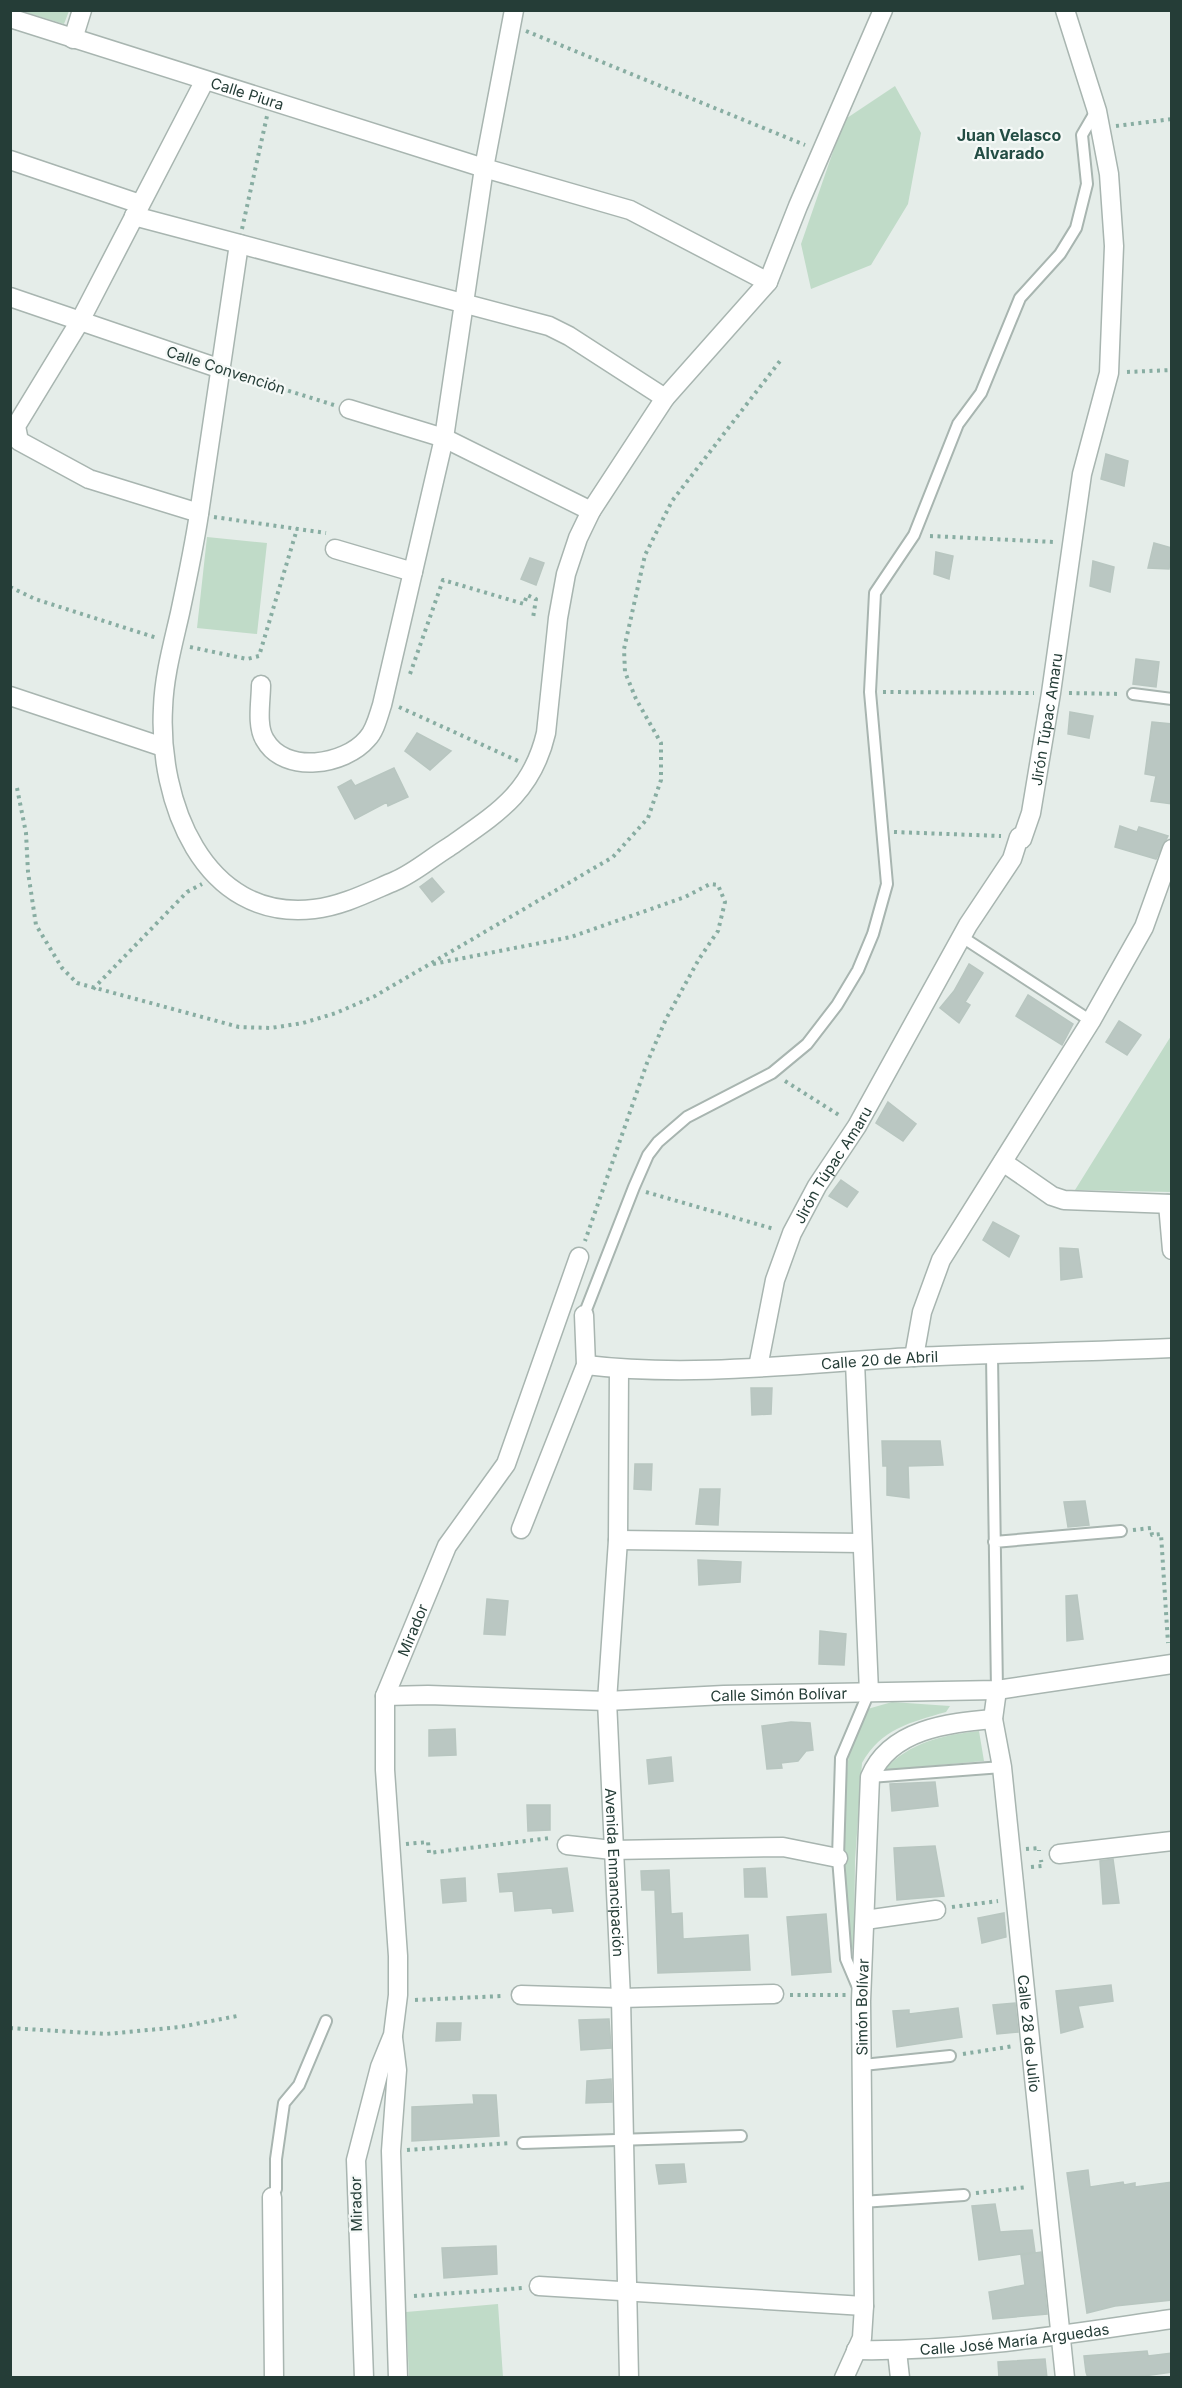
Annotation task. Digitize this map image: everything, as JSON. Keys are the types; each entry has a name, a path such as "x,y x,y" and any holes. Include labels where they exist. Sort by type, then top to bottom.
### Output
{"street":[{"path":"72,39 82,10"},
{"path":"239,244 199,513 173,643 163,708 163,747 171,792 183,827 195,852 215,876 249,899 290,909 320,908 352,899 404,877 501,810 516,796 535,768 546,733 566,574 578,538 591,511 665,398 768,282 883,10"},
{"name":"Jirón Túpac Amaru","path":"758,1367 775,1280 792,1233 818,1186 857,1126 962,937 1012,859 1019,837 1022,839 1031,813 1052,693 1082,474 1109,373 1114,246 1109,174 1099,120 1065,10"},
{"name":"Calle Piura","path":"10,18 204,82 630,210 768,282"},
{"path":"261,685 261,731 265,742 287,758 323,762 342,758 357,749 371,734 382,705 444,438 484,168 513,18"},
{"path":"199,513 89,479 19,441 16,426 80,321 204,82"},
{"path":"10,160 137,210 239,244 549,326 569,336 665,398"},
{"name":"Calle Convención","path":"10,297 221,369"},
{"path":"349,410 444,438 591,511"},
{"path":"335,549 413,572"},
{"path":"10,696 163,747"},
{"path":"914,1357 922,1312 940,1260 1091,1021 1144,927 1172,849"},
{"path":"1003,1162 1052,1196 1064,1200 1170,1204 1172,1250"},
{"name":"Mirador","path":"398,2378 391,2151 396,2070 393,2035 399,1995 385,1770 386,1696 447,1546 506,1464 579,1257"},
{"path":"521,1529 586,1365 584,1315"},
{"name":"Calle 20 de Abril","path":"586,1365 619,1369 758,1367 914,1357 1172,1348"},
{"path":"855,1362 869,1692"},
{"name":"Avenida Enmancipación","path":"619,1369 618,1540 607,1701 612,1850 621,1998 629,2378"},
{"path":"618,1540 862,1543"},
{"name":"Calle Simón Bolívar","path":"386,1696 428,1695 607,1701 997,1690 1172,1664"},
{"name":"Calle 28 de Julio","path":"997,1690 993,1719 1002,1767 1065,2378"},
{"path":"870,1777 876,1764 887,1752 923,1731 951,1723 993,1719"},
{"name":"Simón Bolívar","path":"844,2378 862,2338 864,2306 861,1995 870,1777"},
{"path":"1059,1854 1172,1841"},
{"path":"567,1845 612,1850 783,1847 838,1858"},
{"path":"865,1920 936,1910"},
{"path":"521,1995 621,1998 774,1994"},
{"name":"Mirador","path":"364,2378 356,2160 380,2067 393,2035"},
{"path":"272,2197 274,2378"},
{"path":"538,2286 864,2306"},
{"name":"Calle José María Arguedas","path":"856,2350 897,2351 1062,2336 1172,2319"},
{"path":"897,2351 900,2378"}],"lane":[{"path":"584,1315 634,1187 648,1155 658,1142 687,1117 772,1073 807,1044 837,1005 858,970 873,934 887,884 870,692 875,593 914,535 958,424 981,393 1020,298 1060,254 1076,228 1087,184 1082,135 1099,120"},
{"path":"1133,694 1172,699"},
{"path":"962,937 1091,1021"},
{"path":"992,1356 997,1690"},
{"path":"994,1542 1121,1531"},
{"path":"861,1995 846,1959 838,1858 841,1758 869,1692"},
{"path":"870,1777 1002,1767"},
{"path":"272,2197 276,2189 276,2159 284,2103 299,2085 326,2021"},
{"path":"863,2066 950,2056"},
{"path":"523,2143 741,2136"},
{"path":"862,2202 964,2195"}],"path":[{"path":"513,18 822,152"},
{"path":"239,244 270,102"},
{"path":"1099,120 1172,119"},
{"path":"17,788 26,833 28,872 36,925 62,968 77,983 229,1025 272,1029 336,1013 375,996 613,857 648,818 661,780 661,743 625,672 624,649 645,555 672,501 780,361"},
{"name":"Calle Convención","path":"221,369 349,410"},
{"path":"1109,373 1172,370"},
{"path":"199,513 337,535 335,549"},
{"path":"10,587 35,599 173,643 247,659 259,656 297,529"},
{"path":"914,535 1074,543"},
{"path":"410,675 443,580 524,604 527,595 536,599 533,618"},
{"path":"870,692 1133,694"},
{"path":"402,696 399,707 535,768"},
{"path":"882,832 1019,837"},
{"path":"93,989 187,892 215,876"},
{"path":"430,964 571,937 686,897 710,884 718,885 722,890 724,909 718,931 699,959 666,1019 652,1052 579,1257"},
{"path":"772,1073 857,1126"},
{"path":"634,1187 657,1197 792,1233"},
{"path":"1121,1531 1151,1528 1152,1535 1161,1534 1168,1643"},
{"path":"416,1843 428,1842 429,1853 566,1837 567,1845"},
{"path":"1028,1868 1042,1866 1040,1857"},
{"path":"936,1910 1016,1898"},
{"path":"774,1994 861,1995"},
{"path":"411,2000 521,1995"},
{"path":"10,2028 30,2027 106,2034 180,2027 237,2016"},
{"path":"950,2056 1032,2043"},
{"path":"402,2150 523,2143"},
{"path":"964,2195 1046,2185"},
{"path":"405,2296 538,2286"}],"green space":[{"path":"69,10 64,24 22,11"},
{"path":"895,86 921,133 908,204 871,265 811,289 801,244 844,120"},
{"path":"207,537 267,543 257,634 197,628"},
{"path":"1171,1036 1171,1192 1075,1190"},
{"path":"892,1702 950,1706 946,1712 898,1728 878,1742 862,1763 855,1861 854,1952 850,1939 845,1889 845,1825 849,1754 864,1710"},
{"path":"979,1731 984,1761 884,1770 894,1760 916,1746 940,1738"},
{"path":"498,2304 503,2377 409,2377 406,2312"}],"building":[{"path":"1106,454 1128,461 1124,486 1101,479"},
{"path":"1154,543 1172,548 1169,569 1148,568"},
{"path":"936,552 953,556 949,579 934,574"},
{"path":"530,558 544,563 536,585 521,579"},
{"path":"1093,561 1114,567 1110,592 1090,586"},
{"path":"1136,659 1159,662 1156,687 1133,684"},
{"path":"1070,712 1093,716 1089,738 1068,734"},
{"path":"1152,722 1172,724 1172,804 1151,801 1156,776 1145,774"},
{"path":"417,733 451,751 430,770 405,751"},
{"path":"394,768 408,797 388,806 387,802 355,819 338,787 351,780 355,786"},
{"path":"1120,826 1137,832 1139,827 1168,836 1156,859 1115,847"},
{"path":"432,878 444,892 432,902 420,887"},
{"path":"969,964 983,973 965,1002 970,1005 959,1023 940,1008 954,991"},
{"path":"1028,995 1073,1024 1062,1045 1016,1016"},
{"path":"1119,1021 1141,1035 1127,1055 1106,1042"},
{"path":"888,1102 916,1124 903,1141 876,1123"},
{"path":"841,1180 858,1192 847,1207 829,1196"},
{"path":"993,1222 1019,1236 1009,1257 983,1240"},
{"path":"1060,1248 1078,1249 1082,1277 1061,1280"},
{"path":"751,1388 772,1388 771,1414 752,1415"},
{"path":"882,1441 940,1441 943,1465 908,1466 909,1498 887,1495 887,1466 883,1466"},
{"path":"635,1464 652,1464 651,1490 634,1489"},
{"path":"700,1489 720,1489 718,1525 696,1524"},
{"path":"1085,1501 1089,1525 1068,1527 1064,1502"},
{"path":"698,1560 741,1562 740,1582 699,1585"},
{"path":"1077,1595 1083,1639 1067,1641 1066,1596"},
{"path":"487,1599 508,1601 505,1635 484,1634"},
{"path":"820,1631 846,1634 844,1665 819,1664"},
{"path":"791,1722 810,1723 813,1750 806,1751 798,1761 781,1763 782,1768 767,1769 762,1726"},
{"path":"455,1729 456,1755 429,1756 429,1730"},
{"path":"671,1757 673,1781 649,1784 647,1760"},
{"path":"935,1782 938,1806 892,1811 890,1784"},
{"path":"527,1805 550,1805 550,1830 528,1831"},
{"path":"935,1846 944,1896 897,1900 894,1848"},
{"path":"1113,1859 1119,1903 1103,1904 1100,1861"},
{"path":"567,1868 573,1911 553,1913 552,1908 515,1911 513,1891 500,1892 498,1874"},
{"path":"765,1868 767,1897 745,1897 744,1869"},
{"path":"669,1870 671,1914 682,1913 683,1939 748,1935 750,1970 658,1973 655,1890 642,1890 641,1871"},
{"path":"465,1878 466,1901 443,1903 441,1880"},
{"path":"1004,1913 1006,1937 982,1943 978,1918"},
{"path":"826,1914 831,1972 792,1975 787,1917"},
{"path":"1111,1985 1113,2001 1078,2006 1083,2027 1061,2033 1056,1991"},
{"path":"1015,2003 1018,2032 997,2034 993,2005"},
{"path":"958,2008 962,2037 897,2047 893,2011 909,2010 909,2014"},
{"path":"609,2019 611,2048 581,2050 579,2020"},
{"path":"437,2023 461,2023 460,2040 436,2041"},
{"path":"611,2079 612,2102 586,2103 587,2081"},
{"path":"473,2095 496,2095 499,2136 412,2141 412,2107 474,2104"},
{"path":"684,2164 686,2182 659,2184 656,2165"},
{"path":"1088,2170 1090,2187 1123,2182 1124,2185 1135,2183 1135,2187 1172,2182 1172,2300 1115,2306 1087,2313 1067,2173"},
{"path":"995,2204 1000,2232 1032,2230 1035,2252 979,2260 972,2206"},
{"path":"496,2246 497,2274 444,2278 442,2248"},
{"path":"1041,2252 1047,2314 993,2319 989,2292 1025,2285 1021,2255"},
{"path":"1147,2351 1148,2356 1172,2353 1172,2372 1129,2378 1088,2378 1084,2356"},
{"path":"1045,2359 1047,2378 999,2378 998,2362"}],"district":[{"name":"Juan Velasco Alvarado","path":"1009,144"}]}
